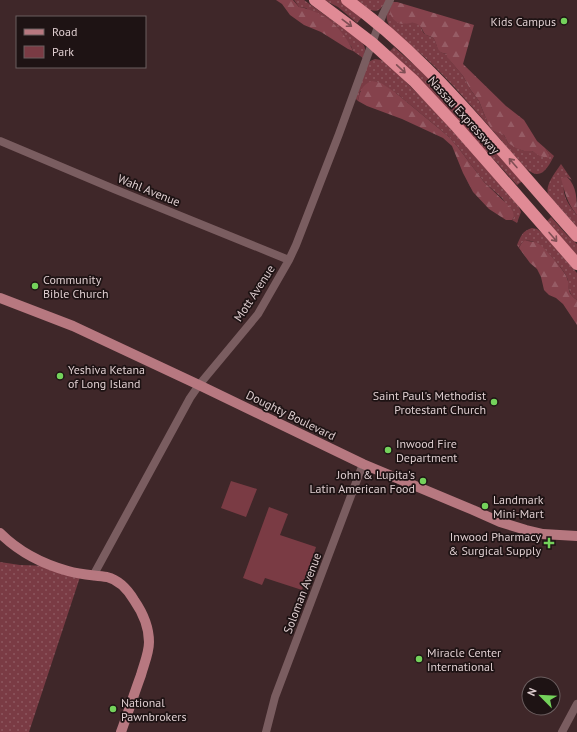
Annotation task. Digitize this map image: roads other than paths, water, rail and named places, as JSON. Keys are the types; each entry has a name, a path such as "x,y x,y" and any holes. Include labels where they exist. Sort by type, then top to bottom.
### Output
{"highway":[{"name":"Nassau Expressway","path":"315,0 372,43 430,96 577,264"},
{"name":"Nassau Expressway","path":"347,0 366,13 420,61 454,96 577,236"}],"main road":[{"name":"Doughty Boulevard","path":"0,298 65,323 199,385 363,464 500,522 543,534 577,536"},
{"path":"0,533 8,541 30,556 51,566 116,581 124,587 142,612 148,629 149,643 147,657 121,732"}],"street":[{"name":"Mott Avenue","path":"93,576 190,398 258,314 289,260 339,134 379,24 390,0"},
{"name":"Wahl Avenue","path":"0,141 289,260"},
{"name":"Soloman Avenue","path":"266,732 275,697 363,464"},
{"path":"562,732 577,704"}],"place":[{"name":"Kids Campus","path":"564,21"},
{"name":"Community Bible Church","path":"35,286"},
{"name":"Yeshiva Ketana of Long Island","path":"60,376"},
{"name":"Saint Paul's Methodist Protestant Church","path":"494,402"},
{"name":"Inwood Fire Department","path":"388,450"},
{"name":"John & Lupita's Latin American Food","path":"423,481"},
{"name":"Landmark Mini-Mart","path":"485,506"},
{"name":"Inwood Pharmacy & Surgical Supply","path":"549,543"},
{"name":"Miracle Center International","path":"419,659"},
{"name":"National Pawnbrokers","path":"113,709"}]}
